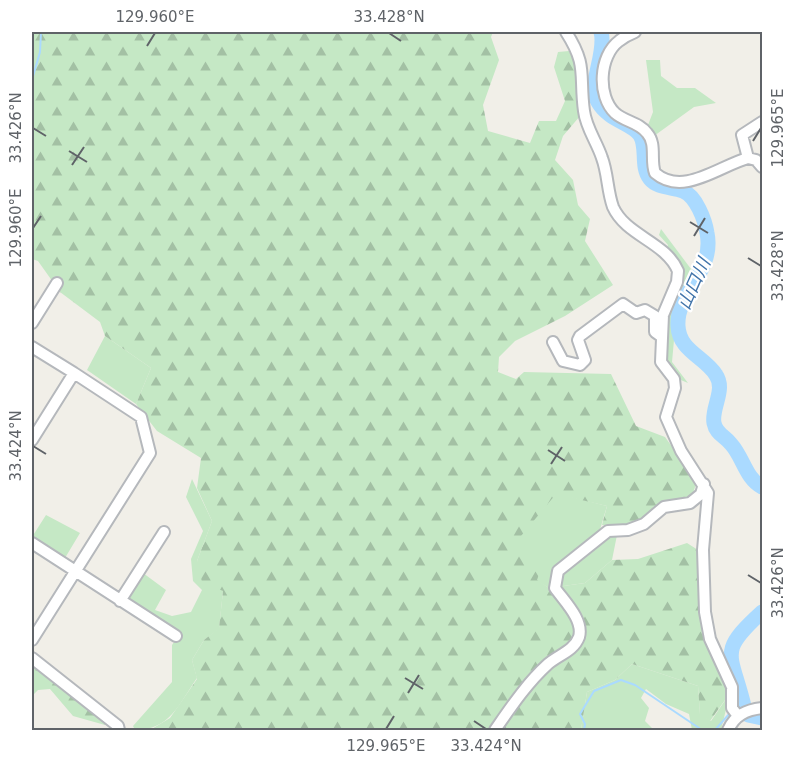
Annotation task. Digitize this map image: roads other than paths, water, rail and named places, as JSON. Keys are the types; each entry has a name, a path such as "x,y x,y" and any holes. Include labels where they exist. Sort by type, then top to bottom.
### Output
{"street":[{"path":"566,32 578,51 584,74 584,111 603,162 605,182 614,209 633,231 665,253 678,271 677,282 663,315 661,362 674,379 675,388 666,417 681,451 704,484 709,502 703,550 705,612 713,647 732,687 736,712 728,730"},
{"path":"635,32 617,41 609,54 602,78 603,93 610,108 618,116 640,126 648,133 653,143 652,166 660,178 690,183 748,158 756,160 762,167"},
{"path":"584,74 602,78"},
{"path":"748,158 742,135 762,122"},
{"path":"32,323 57,283"},
{"path":"553,342 563,361 580,365 585,360 578,340 580,336 623,304 636,313 645,310 655,316 655,332 662,337"},
{"path":"32,347 141,417 150,453 32,640"},
{"path":"32,440 74,374"},
{"path":"495,730 520,694 549,664 573,647 579,636 578,622 555,588 558,571 608,531 628,531 644,524 664,507 690,503 702,494 704,484"},
{"path":"120,601 164,532"},
{"path":"32,543 176,636"},
{"path":"32,658 118,726 119,730"},
{"path":"736,712 762,708"}],"waterway":[{"path":"32,80 40,52 41,32"},
{"name":"山口川","path":"601,32 602,49 595,87 598,102 614,118 632,127 640,135 644,146 645,168 650,179 657,184 688,194 696,203 704,222 708,247 706,259 679,314 679,335 688,348 716,375 719,381 719,393 714,411 715,427 735,449 752,479 762,487"},
{"name":"山口川","path":"744,706 731,654 738,636 762,612"},
{"path":"584,730 585,724 580,714 594,691 621,680 635,685 702,730"},
{"name":"山口川","path":"737,707 742,701"},
{"path":"715,730 730,713"},
{"name":"山口川","path":"748,715 762,718"}]}
